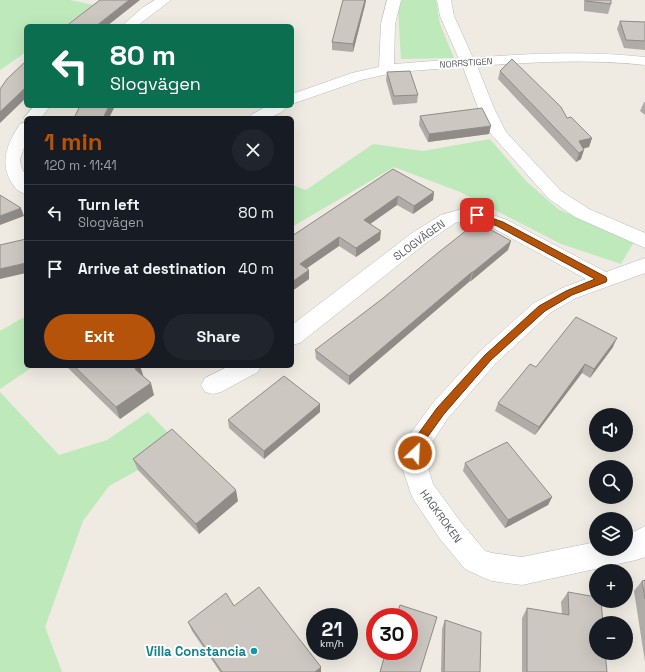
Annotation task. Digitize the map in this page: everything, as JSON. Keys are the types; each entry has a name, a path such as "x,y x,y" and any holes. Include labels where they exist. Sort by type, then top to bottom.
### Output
{"street":[{"path":"132,24 164,0"},
{"path":"386,69 388,24 394,0"},
{"path":"444,0 447,16 469,64 486,108 499,134 543,184 555,195 582,213 645,241"},
{"name":"NORRSTIGEN","path":"294,98 358,76 386,69 542,58 607,56 645,60"},
{"path":"34,116 40,108"},
{"path":"261,116 275,108"},
{"path":"24,131 16,145 10,163 15,178 24,186"},
{"name":"SLOGVÄGEN","path":"294,335 419,238 448,219 462,215 477,215 500,224 603,280"},
{"name":"HAGKROKEN","path":"645,265 569,293 542,308 488,358 436,416 417,444 413,461 421,489 450,530 475,560 492,567 522,571 636,547 645,539"},
{"path":"213,385 246,368"}],"green space":[{"path":"0,0 70,0 94,5 67,24 24,24 24,53 0,70"},
{"path":"402,0 436,0 440,24 454,58 401,59 398,10"},
{"path":"490,139 526,181 558,209 634,242 621,264 561,244 460,192 394,167 294,226 294,186 306,190 373,144 423,151"},
{"path":"24,317 24,368 31,368 0,389 0,331"},
{"path":"0,392 59,455 107,440 148,412 176,441 138,470 109,486 83,521 45,627 62,672 0,672"}],"building":[{"path":"100,0 129,0 99,24 69,24"},
{"path":"343,0 365,0 353,44 332,42"},
{"path":"611,0 611,4 586,1"},
{"path":"620,21 645,22 645,41 626,40"},
{"path":"512,59 561,107 567,118 571,117 592,138 579,141 584,150 579,153 500,71"},
{"path":"24,63 24,89 0,112 0,89 7,79"},
{"path":"410,71 418,95 394,96 387,72"},
{"path":"79,108 108,108 104,116 75,116"},
{"path":"482,108 491,126 429,134 420,116"},
{"path":"393,169 434,192 414,206 398,196 364,220 381,231 356,248 339,237 300,264 309,270 294,281 294,235"},
{"path":"0,195 21,208 0,216"},
{"path":"477,222 511,241 349,376 315,350 382,299"},
{"path":"24,239 24,263 0,269 0,245"},
{"path":"576,317 617,338 594,369 585,364 539,427 498,403 530,364 536,367"},
{"path":"76,368 136,368 135,369 151,383 116,407"},
{"path":"284,376 320,404 264,451 228,420"},
{"path":"172,429 236,490 196,524 133,459"},
{"path":"507,442 552,497 508,520 465,463"},
{"path":"645,580 645,599 642,581"},
{"name":"Villa Constancia","path":"259,587 306,648 306,660 316,660 321,667 315,672 222,672 188,622 226,593 234,606"},
{"path":"568,592 589,596 589,608 602,608 602,616 589,616 589,660 606,660 607,672 527,672 527,608 569,615"},
{"path":"400,605 409,608 399,608"},
{"path":"418,611 437,617 420,672 380,672 383,660 418,660"},
{"path":"445,620 481,632 480,672 444,672"}],"place":[{"name":"Villa Constancia","path":"254,651"}],"route":[{"path":"415,453 417,444 440,411 488,358 542,308 569,293 603,280 500,224 477,215"}]}
